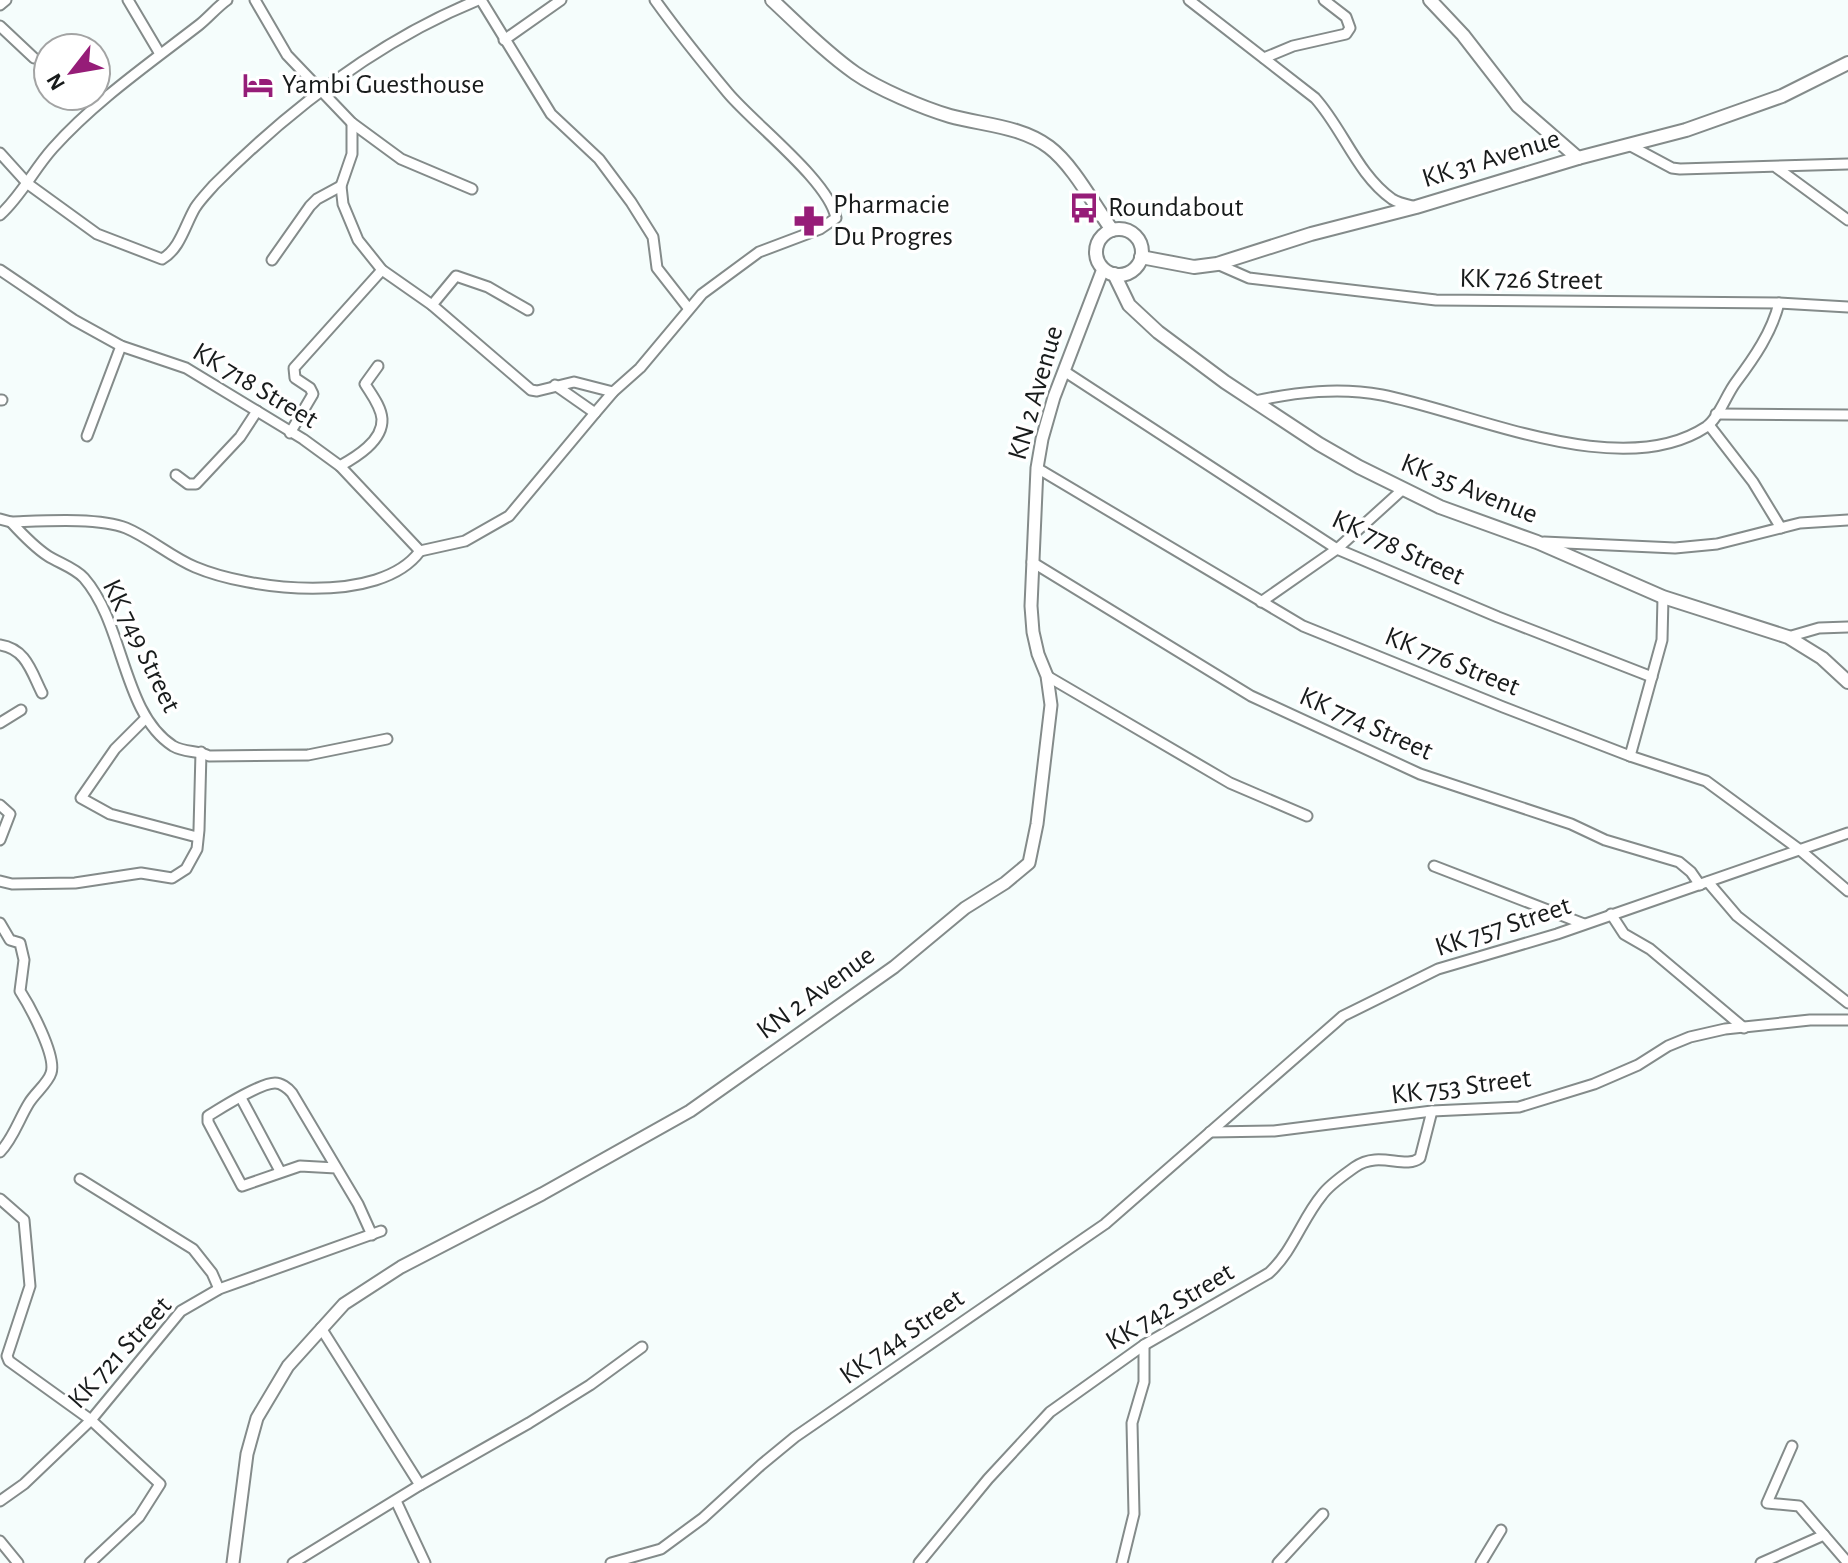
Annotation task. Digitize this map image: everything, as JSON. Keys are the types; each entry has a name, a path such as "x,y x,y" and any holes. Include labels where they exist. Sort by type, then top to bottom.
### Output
{"main road":[{"path":"772,0 857,74 943,113 1036,138 1065,164 1112,230"},
{"path":"1430,0 1463,35 1518,106 1578,158"},
{"name":"KK 31 Avenue","path":"1141,257 1194,267 1217,264 1311,234 1686,130 1761,104 1848,63"},
{"path":"1112,230 1124,230 1134,235 1141,245 1141,257 1131,271 1108,272 1097,258 1096,247 1102,236 1112,230"},
{"name":"KK 35 Avenue","path":"1108,272 1145,321 1225,382 1319,444 1402,490 1537,542 1663,597 1788,637 1822,658 1848,682"}],"street":[{"path":"0,5 6,0"},
{"path":"128,0 160,54"},
{"path":"0,215 16,201 51,150 227,0"},
{"path":"255,0 287,55 352,123 401,159 472,189"},
{"path":"0,153 28,184 97,234 162,259 168,256 196,206 211,188 251,149 321,90 375,52 451,11 480,0 551,114 599,159 631,202 653,237 657,268 689,309"},
{"path":"504,40 561,0"},
{"path":"0,519 11,522 105,523 127,529 193,567 230,579 307,588 341,587 384,578 402,569 420,551 465,541 509,516 613,392 640,368 689,309 723,277 759,252 820,229 836,218 825,194 794,158 729,95 655,0"},
{"path":"1189,0 1315,98 1330,114 1367,173 1391,198 1416,207"},
{"path":"1264,58 1293,46 1346,34 1350,28 1346,17 1324,0"},
{"path":"0,26 32,56"},
{"path":"352,123 352,154 341,186 343,204 353,230 382,270 432,305 531,390 574,382 613,392"},
{"path":"1629,145 1672,168 1848,164"},
{"path":"1777,168 1848,220"},
{"path":"272,260 310,206 341,186"},
{"name":"KK 726 Street","path":"1217,264 1249,278 1436,300 1779,303 1848,307"},
{"name":"KK 718 Street","path":"0,270 74,320 121,346 186,368 303,439 340,466 420,551"},
{"path":"290,433 313,394 310,388 295,378 294,368 382,270"},
{"name":"KN 2 Avenue","path":"233,1563 247,1454 257,1418 288,1366 344,1304 401,1267 542,1194 690,1111 894,967 965,908 1005,883 1029,863 1037,824 1051,705 1047,676 1033,632 1032,562 1037,468 1045,428 1064,371 1108,272"},
{"path":"432,305 456,276 488,287 528,310"},
{"path":"1255,401 1297,392 1380,395 1563,441 1629,449 1666,445 1709,425 1759,349 1775,320 1779,303"},
{"path":"87,436 121,346"},
{"path":"340,466 372,443 381,426 378,405 365,384 378,366"},
{"name":"KK 778 Street","path":"1064,371 1337,549 1652,677"},
{"path":"555,385 595,413"},
{"path":"176,475 188,484 196,484 240,437 257,411"},
{"path":"1716,414 1848,415"},
{"path":"1709,425 1753,482 1781,528"},
{"name":"KK 776 Street","path":"1037,468 1303,626 1630,756 1706,781 1800,850 1848,891"},
{"path":"1261,602 1337,549 1402,490"},
{"path":"1537,542 1675,548 1717,544 1800,523 1848,520"},
{"name":"KK 749 Street","path":"11,522 45,554 83,577 102,606 119,643 146,718 173,745 184,751 209,756 308,755 387,739"},
{"name":"KK 774 Street","path":"1032,562 1251,696 1420,774 1571,824 1605,840 1679,862 1737,916 1848,1003"},
{"path":"1630,756 1662,640 1663,597"},
{"path":"1788,637 1819,628 1848,627"},
{"path":"0,645 13,647 20,652 42,693"},
{"path":"1047,676 1230,783 1307,816"},
{"path":"0,723 21,710"},
{"path":"146,718 115,749 81,798 110,814 193,836"},
{"path":"0,881 12,884 75,883 141,873 172,878 186,869 197,849 201,752"},
{"path":"0,805 10,814 0,840"},
{"name":"KK 757 Street","path":"1210,1132 1343,1016 1438,969 1584,924 1848,833"},
{"path":"1434,866 1584,924"},
{"path":"1611,914 1624,934 1650,949 1745,1028"},
{"path":"0,923 10,940 20,943 24,960 20,991 28,1002 52,1064 51,1073 29,1102 0,1152"},
{"name":"KK 753 Street","path":"1210,1132 1274,1131 1432,1111 1519,1107 1594,1084 1690,1037 1725,1029 1810,1020 1848,1020"},
{"path":"275,1083 287,1087 336,1168 316,1165 280,1171 246,1186 240,1183 207,1119 212,1113 275,1083"},
{"path":"241,1098 280,1171"},
{"name":"KK 742 Street","path":"919,1563 988,1479 1050,1412 1144,1345 1269,1273 1284,1257 1319,1197 1358,1164 1377,1158 1416,1162 1420,1158 1432,1111"},
{"name":"KK 744 Street","path":"611,1563 661,1549 703,1518 795,1437 1105,1224 1210,1132"},
{"name":"KK 721 Street","path":"0,1501 24,1484 91,1420 181,1311 219,1289 376,1233 336,1168"},
{"path":"80,1179 193,1249 212,1273 219,1289"},
{"path":"0,1199 24,1220 29,1260 30,1286 7,1356 9,1361 91,1420 160,1484 139,1517 90,1563"},
{"path":"321,1328 420,1485"},
{"path":"1122,1563 1134,1514 1132,1423 1144,1382 1144,1345"},
{"path":"293,1563 529,1423 590,1385 642,1347"},
{"path":"1792,1446 1767,1503 1799,1506 1848,1563"},
{"path":"396,1501 425,1563"},
{"path":"1278,1563 1323,1514"},
{"path":"1481,1563 1501,1530"},
{"path":"1761,1563 1824,1535"},
{"path":"0,1541 18,1563"}],"place":[{"name":"Yambi Guesthouse","path":"258,85"},
{"name":"Roundabout","path":"1084,208"},
{"name":"Pharmacie Du Progres","path":"809,221"}]}
